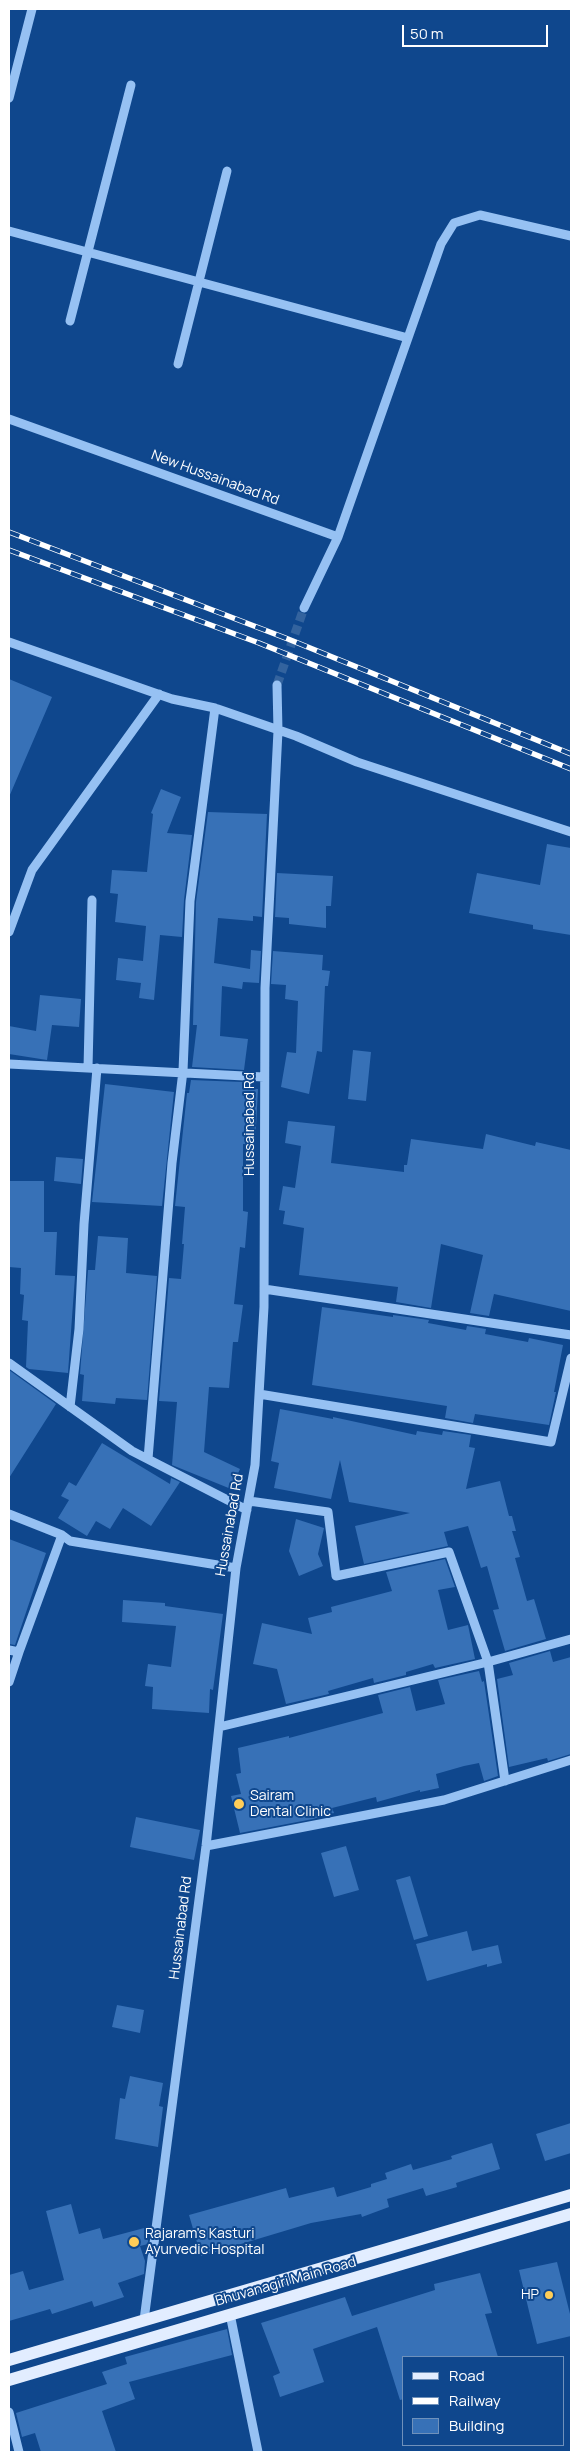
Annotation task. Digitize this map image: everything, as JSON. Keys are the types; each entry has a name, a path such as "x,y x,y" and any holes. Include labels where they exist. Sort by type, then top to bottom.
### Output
{"main road":[{"name":"Bhuvanagiri Main Road","path":"9,2360 571,2195"},
{"name":"Bhuvanagiri Main Road","path":"9,2380 571,2214"}],"street":[{"path":"9,98 32,9"},
{"path":"70,321 131,85"},
{"path":"178,364 227,171"},
{"path":"304,608 338,537 441,244 454,223 480,215 571,236"},
{"path":"9,231 88,254 408,338"},
{"name":"New Hussainabad Rd","path":"9,419 338,537"},
{"path":"9,642 159,694 215,708 296,736 357,762 571,832"},
{"path":"277,685 278,731"},
{"path":"9,932 32,870 159,694"},
{"path":"148,1459 172,1163 183,1072 190,901 215,708"},
{"name":"Hussainabad Rd","path":"144,2320 206,1846 236,1568 255,1466 264,1289 265,988 278,731"},
{"path":"70,1407 79,1328 93,1068 92,900"},
{"path":"9,1064 264,1077"},
{"path":"264,1289 571,1335"},
{"path":"259,1394 552,1442 571,1358"},
{"path":"9,1363 132,1450 148,1459 248,1505 328,1512 336,1576 449,1552 488,1662 505,1781"},
{"path":"9,1514 62,1535 70,1541 236,1568"},
{"path":"9,1682 62,1535"},
{"path":"219,1727 488,1662 571,1639"},
{"path":"9,1650 19,1652"},
{"path":"206,1846 444,1800 571,1760"},
{"path":"230,2314 258,2452"},
{"path":"9,2412 19,2452"}],"building":[{"path":"9,679 52,697 9,797"},
{"path":"161,789 181,797 167,833 192,835 184,900 182,937 160,935 154,1000 139,998 141,983 116,980 118,958 143,961 146,926 115,922 118,894 110,893 112,870 147,872 153,814 151,813"},
{"path":"208,812 267,814 262,917 253,916 253,921 218,918 214,963 250,969 251,950 261,951 259,983 243,982 242,989 222,986 220,1036 248,1039 244,1070 192,1067 197,1025 193,1025 196,902"},
{"path":"547,844 571,848 571,935 533,929 533,925 469,913 477,873 540,885"},
{"path":"277,873 333,876 331,906 326,906 326,928 289,924 289,918 275,917"},
{"path":"273,951 323,955 322,970 330,971 328,986 325,986 322,1052 317,1051 309,1094 281,1087 287,1052 296,1053 298,1001 285,999 286,985 271,984"},
{"path":"40,995 81,999 79,1027 52,1025 47,1060 9,1054 9,1026 36,1031"},
{"path":"353,1050 371,1052 366,1101 348,1099"},
{"path":"191,1080 243,1082 242,1088 258,1089 255,1145 243,1144 243,1211 248,1212 245,1248 240,1247 234,1304 243,1305 238,1342 233,1342 229,1388 209,1387 204,1452 240,1469 231,1489 172,1465 177,1402 159,1401 169,1278 181,1279 185,1207 175,1206 187,1093 189,1093"},
{"path":"105,1084 174,1092 162,1206 92,1202"},
{"path":"288,1121 335,1126 331,1163 404,1172 411,1139 483,1149 486,1134 535,1146 536,1142 571,1150 571,1311 494,1294 489,1316 470,1313 483,1255 441,1244 431,1308 396,1302 398,1287 299,1275 304,1228 283,1224 285,1211 279,1210 283,1186 295,1188 301,1146 285,1143"},
{"path":"56,1157 83,1159 81,1184 54,1181"},
{"path":"9,1181 44,1181 44,1232 57,1232 55,1275 75,1276 68,1373 29,1369 26,1367 28,1321 22,1320 24,1295 20,1294 21,1268 9,1267"},
{"path":"98,1236 128,1238 126,1273 157,1276 147,1400 116,1398 115,1404 82,1401 84,1375 80,1374 88,1270 95,1270"},
{"path":"322,1307 429,1320 428,1323 466,1330 467,1326 486,1329 485,1334 528,1342 529,1338 563,1345 549,1425 475,1414 473,1423 445,1418 447,1406 312,1385"},
{"path":"9,1370 56,1404 9,1478"},
{"path":"280,1409 333,1419 333,1417 416,1435 417,1431 442,1435 443,1431 471,1435 469,1447 475,1448 466,1489 500,1481 509,1516 512,1516 516,1531 512,1531 520,1557 515,1558 527,1601 534,1599 546,1639 505,1651 493,1610 499,1609 487,1566 481,1568 468,1526 444,1532 448,1546 364,1564 355,1526 410,1513 349,1502 340,1460 331,1499 274,1488 279,1463 271,1461"},
{"path":"102,1443 170,1484 171,1478 180,1482 151,1526 123,1508 110,1529 96,1521 87,1536 58,1518 69,1500 61,1496 69,1482 76,1486"},
{"path":"296,1519 324,1528 318,1554 323,1566 299,1576 289,1551"},
{"path":"9,1539 46,1553 15,1645 9,1644"},
{"path":"445,1559 455,1587 438,1590 448,1630 468,1625 475,1659 435,1668 433,1664 406,1672 406,1675 374,1683 373,1678 328,1691 329,1694 286,1704 277,1669 253,1664 262,1623 312,1634 308,1618 332,1612 331,1607 392,1591 386,1572"},
{"path":"123,1600 165,1603 165,1606 223,1614 213,1690 210,1689 209,1713 152,1709 153,1687 145,1686 148,1664 171,1667 176,1626 122,1622"},
{"path":"550,1651 553,1662 571,1657 571,1754 548,1761 547,1758 509,1767 497,1679 513,1675 509,1663"},
{"path":"479,1671 482,1682 484,1681 498,1776 484,1781 479,1763 464,1766 436,1774 439,1788 420,1792 420,1790 377,1802 376,1797 332,1808 334,1813 313,1819 240,1833 231,1796 241,1794 236,1774 241,1773 238,1748 289,1736 289,1738 383,1713 378,1695 410,1687 416,1711 445,1704 438,1680"},
{"path":"136,1817 200,1830 194,1860 130,1847"},
{"path":"346,1846 359,1890 334,1897 321,1853"},
{"path":"410,1876 428,1936 414,1940 396,1880"},
{"path":"467,1931 472,1951 498,1945 502,1963 487,1967 487,1964 427,1981 416,1944"},
{"path":"117,2005 144,2010 140,2033 112,2027"},
{"path":"130,2076 163,2083 159,2106 163,2107 158,2147 115,2139 120,2098 125,2099"},
{"path":"571,2123 571,2153 545,2161 536,2134"},
{"path":"492,2143 500,2169 456,2183 457,2187 426,2196 423,2188 387,2199 389,2207 362,2217 361,2214 311,2223 201,2256 189,2215 286,2188 289,2198 334,2187 337,2197 371,2187 371,2184 387,2179 385,2173 411,2164 413,2170 452,2159 451,2156"},
{"path":"71,2204 79,2234 100,2228 103,2239 148,2227 148,2244 140,2246 145,2261 144,2274 118,2283 124,2297 94,2307 92,2301 52,2314 50,2309 9,2321 9,2275 23,2271 29,2290 64,2280 46,2211"},
{"path":"557,2262 571,2318 571,2336 537,2344 519,2270"},
{"path":"480,2273 492,2313 485,2314 498,2356 402,2356 402,2400 400,2400 377,2327 313,2349 324,2382 280,2397 273,2376 280,2373 261,2323 345,2297 352,2316 435,2290 434,2284"},
{"path":"227,2329 232,2355 129,2382 135,2399 102,2411 116,2452 41,2452 35,2433 22,2437 16,2413 107,2384 102,2372 127,2364 125,2357"}],"tunnel":[{"path":"277,685 304,608"}],"railway":[{"path":"9,532 288,639 571,754"},
{"path":"9,550 259,643 571,769"}],"place":[{"name":"Sairam Dental Clinic","path":"239,1804"},
{"name":"Rajaram's Kasturi Ayurvedic Hospital","path":"134,2242"},
{"name":"HP","path":"549,2295"}]}
